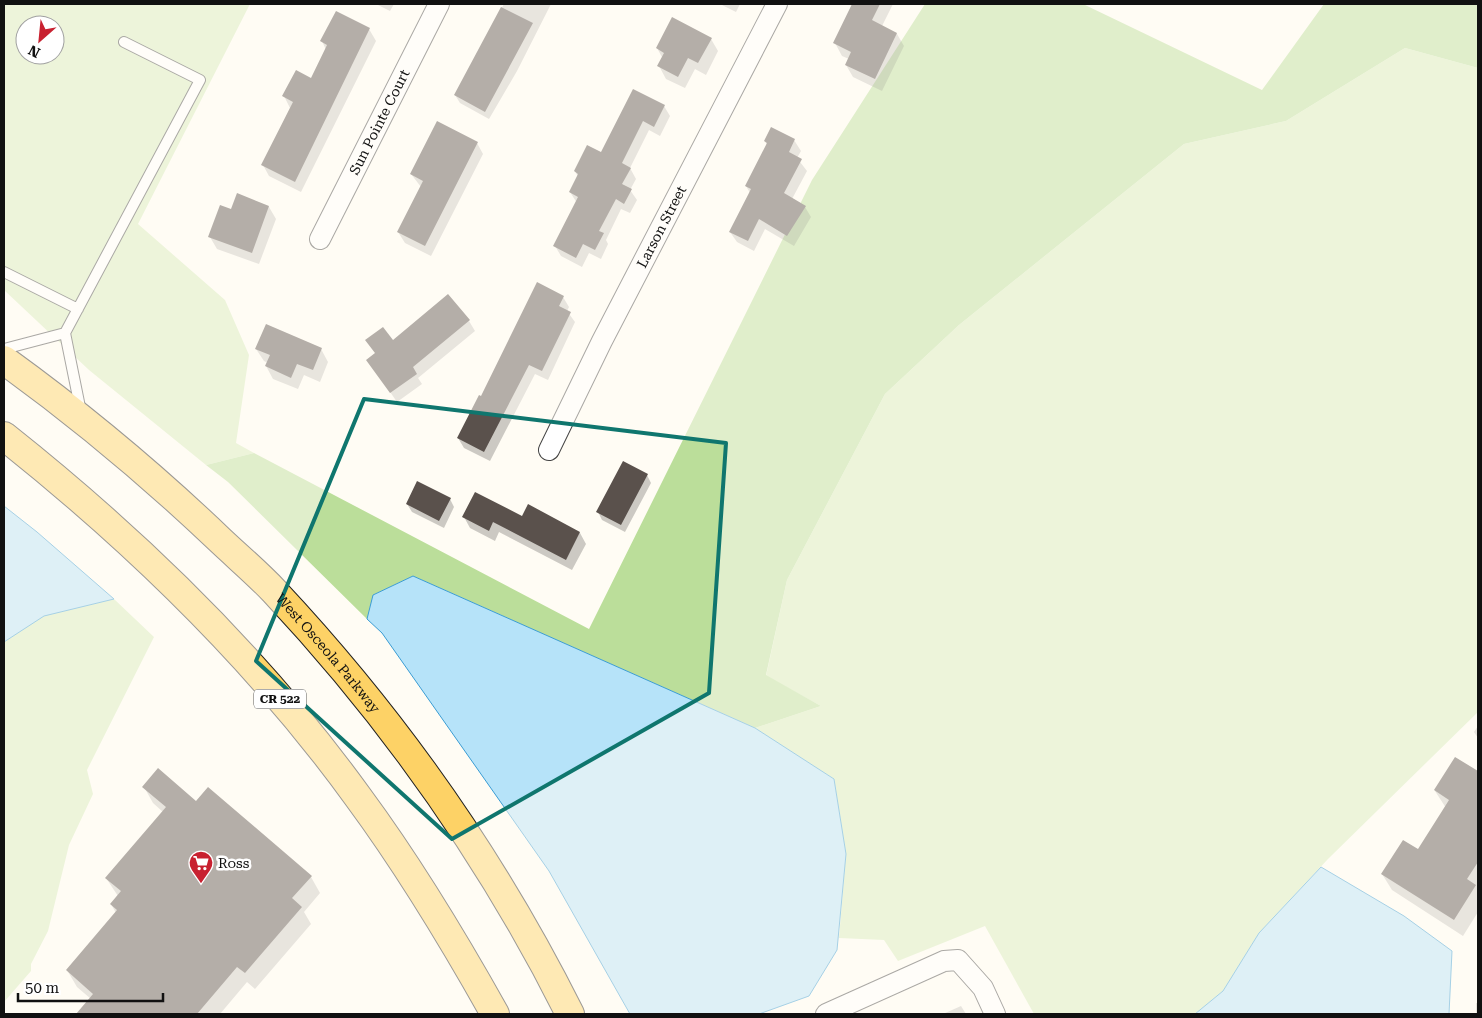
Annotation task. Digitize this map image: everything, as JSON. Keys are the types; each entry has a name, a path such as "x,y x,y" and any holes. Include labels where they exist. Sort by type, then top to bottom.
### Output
{"main road":[{"name":"West Osceola Parkway","path":"4,360 83,420 190,511 273,591 385,722 452,814 513,906 570,1014"},
{"name":"CR 522","path":"4,436 96,513 171,584 240,653 297,719 357,795 403,861 451,936 495,1014"}],"street":[{"name":"Sun Pointe Court","path":"320,239 439,4"},
{"name":"Larson Street","path":"549,450 602,341 777,4"},
{"path":"826,1014 944,961 958,960 982,988 995,1014"}],"lane":[{"path":"83,420 66,333 200,80 124,42"},
{"path":"4,272 78,309"},
{"path":"4,349 66,333"}],"highlighted area":[{"path":"364,399 726,443 709,693 452,839 256,661"}],"green space":[{"path":"4,4 250,4 138,224 225,300 249,355 236,443 254,453 206,465 89,370 4,290"},
{"path":"925,4 1083,4 1262,90 1324,4 1478,4 1478,68 1405,48 1286,121 1184,144 959,325 885,394 787,580 766,675 821,706 755,728 413,576 373,595 367,619 228,482 206,465 254,453 589,629 812,180"},
{"path":"1405,48 1478,68 1478,712 1328,859 1259,933 1223,991 1195,1014 1034,1014 985,926 898,961 884,940 839,938 846,854 834,779 755,728 821,706 766,676 787,580 885,394 959,325 1184,144 1286,121"},
{"path":"114,599 154,637 87,770 93,794 69,845 48,931 31,964 31,971 4,1002 4,642 43,616"}],"water":[{"path":"4,506 114,599 44,616 4,642"},
{"path":"413,576 755,728 834,779 846,854 837,950 809,996 759,1014 630,1014 549,871 382,633 367,619 373,595"},
{"path":"1321,867 1404,916 1452,951 1449,1014 1195,1014 1223,991 1259,933"}],"building":[{"path":"852,4 880,4 872,20 897,33 875,79 845,65 851,52 833,43"},
{"path":"501,7 533,23 485,112 454,95"},
{"path":"336,11 370,28 295,182 261,165 293,102 282,96 296,70 311,78 327,45 320,41"},
{"path":"672,17 712,38 698,63 688,58 678,77 657,66 664,53 656,48"},
{"path":"633,89 665,105 654,127 643,121 622,163 631,168 622,184 632,189 624,204 616,199 599,231 604,233 595,250 583,244 576,258 553,246 578,197 569,192 578,174 574,171 587,145 601,152"},
{"path":"437,121 478,142 425,246 397,232 423,181 410,174"},
{"path":"771,127 795,139 789,152 802,159 784,193 806,206 787,236 759,219 748,241 729,232 751,189 745,186 767,143 764,141"},
{"path":"237,193 269,206 252,253 208,237 220,205 231,209"},
{"path":"537,282 564,296 559,306 571,312 542,371 529,365 484,452 457,438 479,395 481,396"},
{"path":"448,294 470,320 413,367 417,374 390,393 366,360 375,353 365,340 383,327 393,340"},
{"path":"266,324 322,348 313,370 297,364 291,378 265,366 270,355 255,349"},
{"path":"623,461 648,474 621,525 596,512"},
{"path":"417,481 451,498 439,521 406,504"},
{"path":"475,492 522,516 528,504 580,532 566,560 493,522 489,531 462,517"},
{"path":"1455,757 1478,771 1478,862 1467,879 1476,885 1454,920 1381,874 1403,840 1418,849 1449,800 1434,790"},
{"path":"158,768 196,801 208,787 312,876 292,898 302,907 245,973 237,967 197,1014 76,1014 93,994 66,970 117,910 110,904 121,891 105,878 166,807 142,787"}],"place":[{"name":"Ross","path":"201,884"}]}
